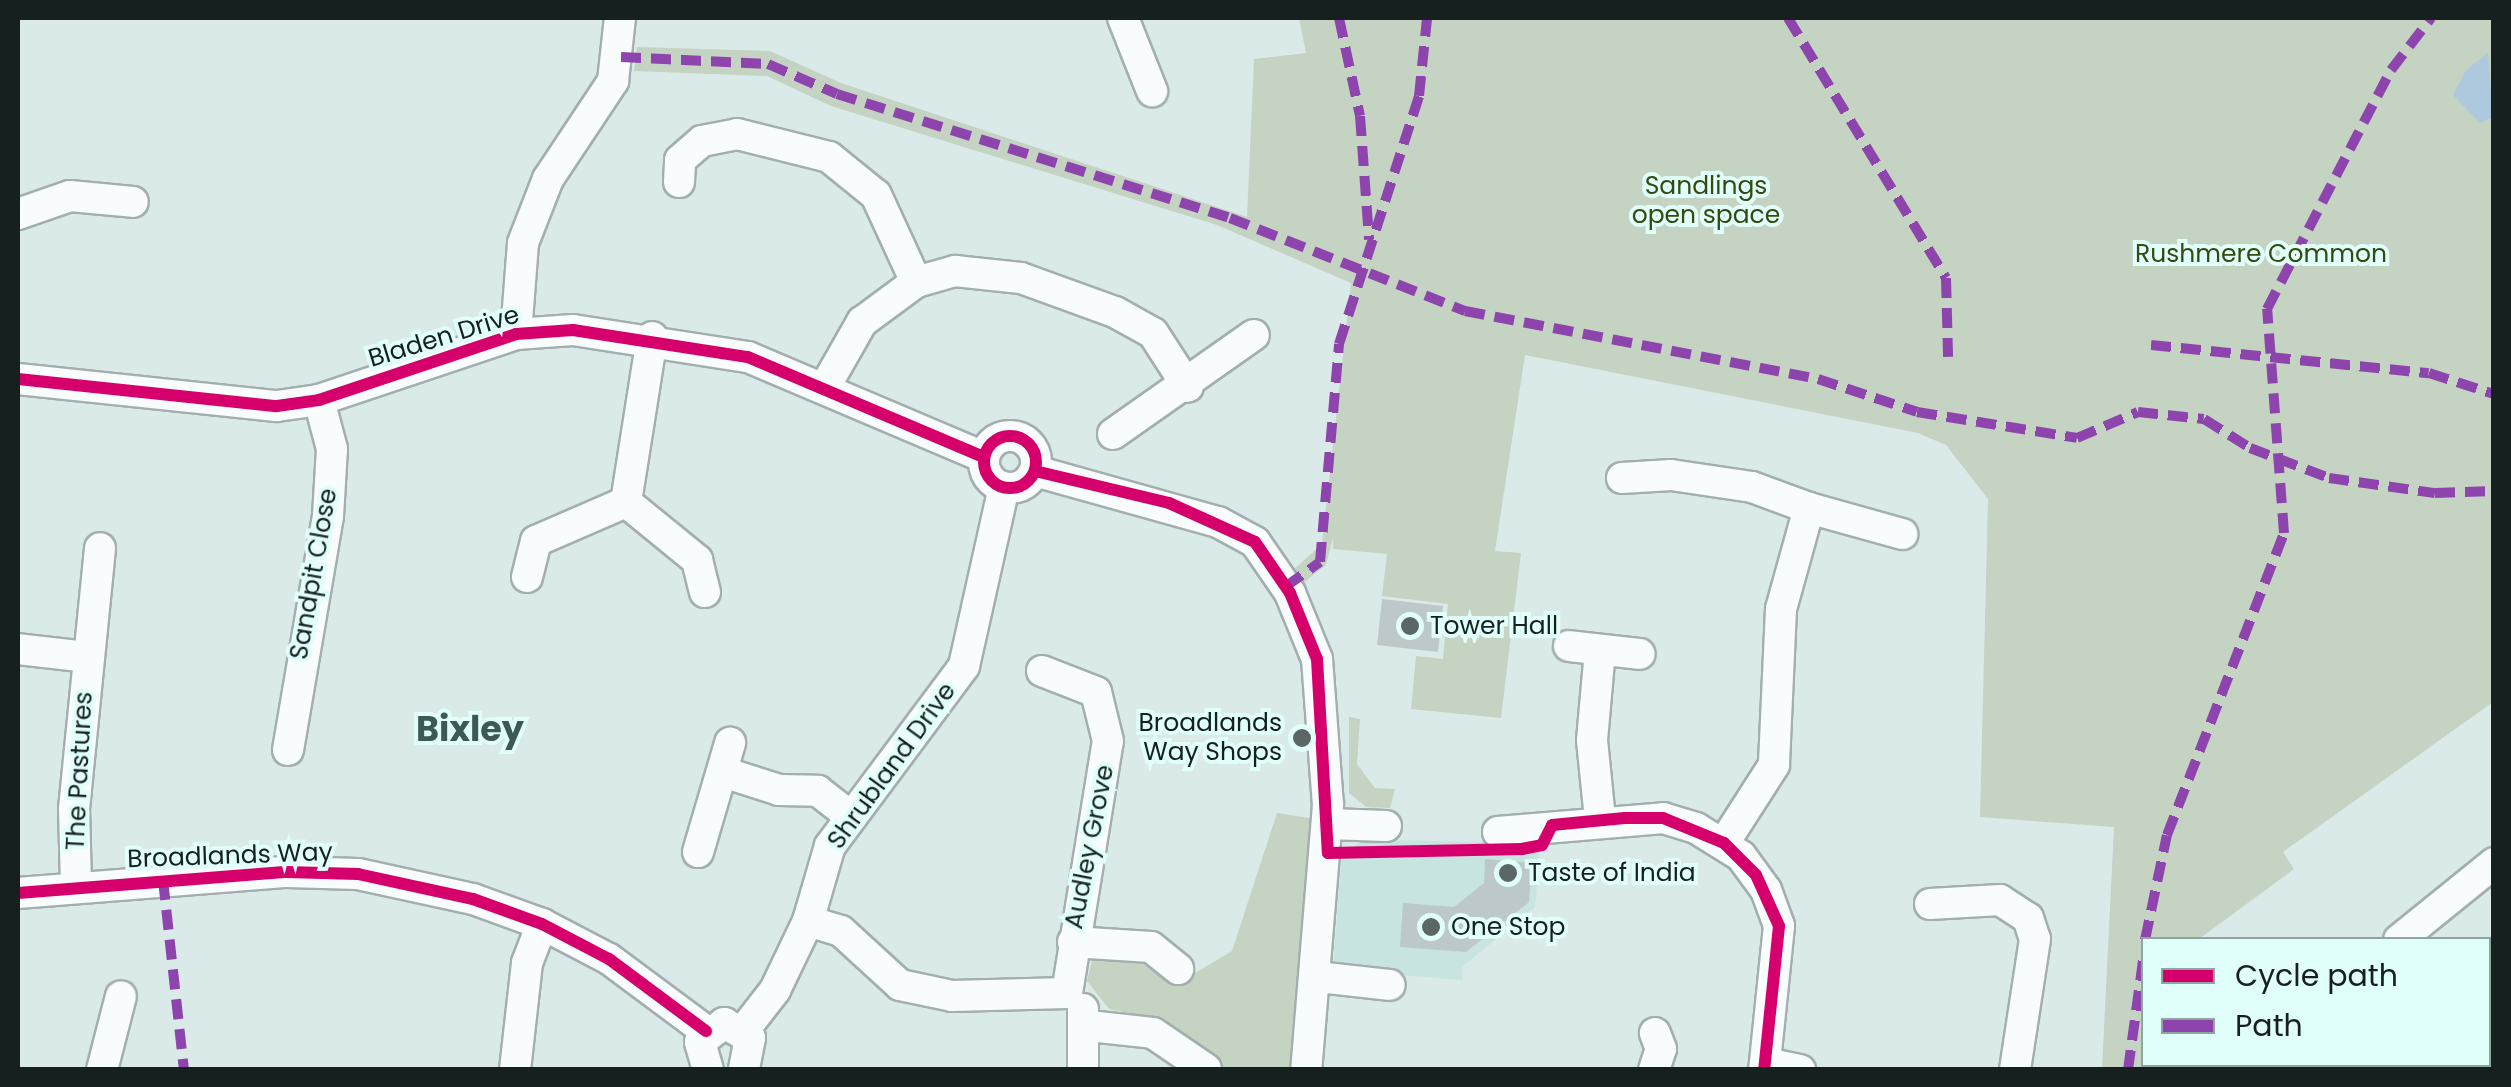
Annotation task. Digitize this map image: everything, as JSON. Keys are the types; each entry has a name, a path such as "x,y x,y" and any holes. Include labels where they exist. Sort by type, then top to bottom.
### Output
{"street":[{"path":"516,334 524,243 548,178 613,81 620,18"},
{"path":"1123,18 1152,91"},
{"path":"679,182 680,160 702,141 736,134 830,156 876,195 916,282"},
{"path":"18,214 70,196 133,202"},
{"path":"826,385 862,322 916,282 955,271 1022,278 1115,312 1153,333 1188,387"},
{"name":"Bladen Drive","path":"18,379 222,404 318,400 516,334 652,337 826,385 984,457"},
{"path":"1113,434 1188,387 1254,334"},
{"path":"626,502 652,337"},
{"name":"Sandpit Close","path":"288,750 328,516 332,449 318,400"},
{"path":"1021,438 1033,450 1034,471 1020,486 1004,487 987,475 984,457 995,440 1021,438"},
{"path":"1034,471 1169,503 1255,542 1290,593 1317,659 1328,824 1318,976 1306,1070"},
{"path":"1622,478 1671,475 1752,487 1809,508 1884,522"},
{"name":"Shrubland Drive","path":"744,1030 774,990 808,921 814,886 850,816 964,666 1004,487"},
{"path":"527,576 536,541 626,502"},
{"path":"626,502 697,560 705,592"},
{"path":"1724,843 1774,765 1780,609 1809,508"},
{"name":"The Pastures","path":"76,885 87,657 100,548"},
{"path":"1569,646 1640,654"},
{"name":"The Pastures","path":"18,649 87,657"},
{"path":"1600,650 1592,740 1600,819"},
{"name":"Audley Grove","path":"1042,671 1084,682 1105,706 1108,772 1072,942 1067,993"},
{"path":"698,852 726,758 778,790 818,791 850,816"},
{"path":"1498,832 1600,819 1664,818 1724,843 1756,875 1779,926 1765,1066 1800,1070"},
{"path":"1328,824 1386,826"},
{"path":"2403,937 2494,863"},
{"name":"Broadlands Way","path":"18,893 76,885 358,874 472,899 542,924 609,959 706,1031"},
{"path":"1924,902 2000,900 2028,918 2035,939 2015,1070"},
{"path":"808,921 842,931 900,985 952,996 1067,993 1089,1026 1083,1070"},
{"path":"515,1070 527,963 542,924"},
{"name":"Audley Grove","path":"1072,942 1150,947 1178,969"},
{"path":"1318,976 1390,985"},
{"path":"102,1070 121,996"},
{"path":"708,1070 699,1052 706,1031 724,1023 744,1030 752,1048 747,1069"},
{"path":"1089,1026 1152,1033 1206,1068"}],"shaded area":[{"path":"2488,53 2493,117 2480,123 2453,95 2466,70"},
{"path":"1361,842 1529,843 1540,852 1535,907 1463,966 1462,980 1402,975 1398,997 1331,992 1342,854"}],"green space":[{"path":"1299,18 2493,18 2493,702 2283,852 2294,869 2202,937 2141,937 2143,1069 2102,1069 2114,827 1980,817 1988,499 1946,445 1918,433 1525,355 1495,551 1521,553 1501,718 1411,709 1416,656 1443,659 1448,604 1382,596 1387,554 1333,549 1333,538 1326,565 1290,593 1281,581 1322,544 1351,283 1217,225 831,106 767,76 634,71 637,47 770,51 841,83 1247,217 1254,59 1306,53"},
{"path":"1349,717 1360,719 1357,764 1375,788 1395,789 1390,808 1366,807 1349,793"},
{"path":"1277,813 1315,819 1292,1069 1216,1069 1152,1018 1109,1009 1087,981 1094,952 1131,952 1185,979 1232,951"}],"building":[{"name":"Tower Hall","path":"1382,599 1443,606 1438,652 1377,645"},
{"path":"1485,859 1532,863 1529,902 1466,952 1400,947 1403,903 1454,907 1484,883"}],"marked path":[{"path":"1339,18 1360,116 1369,240"},
{"path":"1285,587 1320,562 1339,344 1419,96 1427,18"},
{"path":"1788,18 1946,278 1948,357"},
{"path":"2146,937 2167,835 2284,533 2267,309 2391,70 2431,18"},
{"path":"621,57 768,64 837,94 1230,218 1465,311 1818,379 1917,412 2077,438 2138,412 2204,419 2250,448 2329,478 2435,493 2494,491"},
{"path":"2151,345 2429,373 2494,394"},
{"path":"163,880 184,1070"},
{"path":"2128,1070 2141,975"}],"cycle path":[{"path":"18,379 277,406 319,400 516,334 573,330 748,357 984,457"},
{"path":"1010,436 1028,444 1036,462 1028,480 1010,488 992,480 984,462 992,444 1010,436"},
{"path":"1035,471 1169,503 1255,542 1290,593 1317,659 1328,853 1522,849 1542,845 1552,825 1625,818 1663,818 1724,843 1756,875 1779,926 1764,1070"},
{"path":"18,893 287,872 358,874 473,899 542,924 609,959 706,1031"}],"place":[{"name":"Tower Hall","path":"1410,626"},
{"name":"Broadlands Way Shops","path":"1302,738"},
{"name":"Taste of India","path":"1508,873"},
{"name":"One Stop","path":"1431,927"}],"district":[{"name":"Bixley","path":"470,729"}],"park label":[{"name":"Sandlings open space","path":"1706,202"},
{"name":"Rushmere Common","path":"2261,254"}]}
